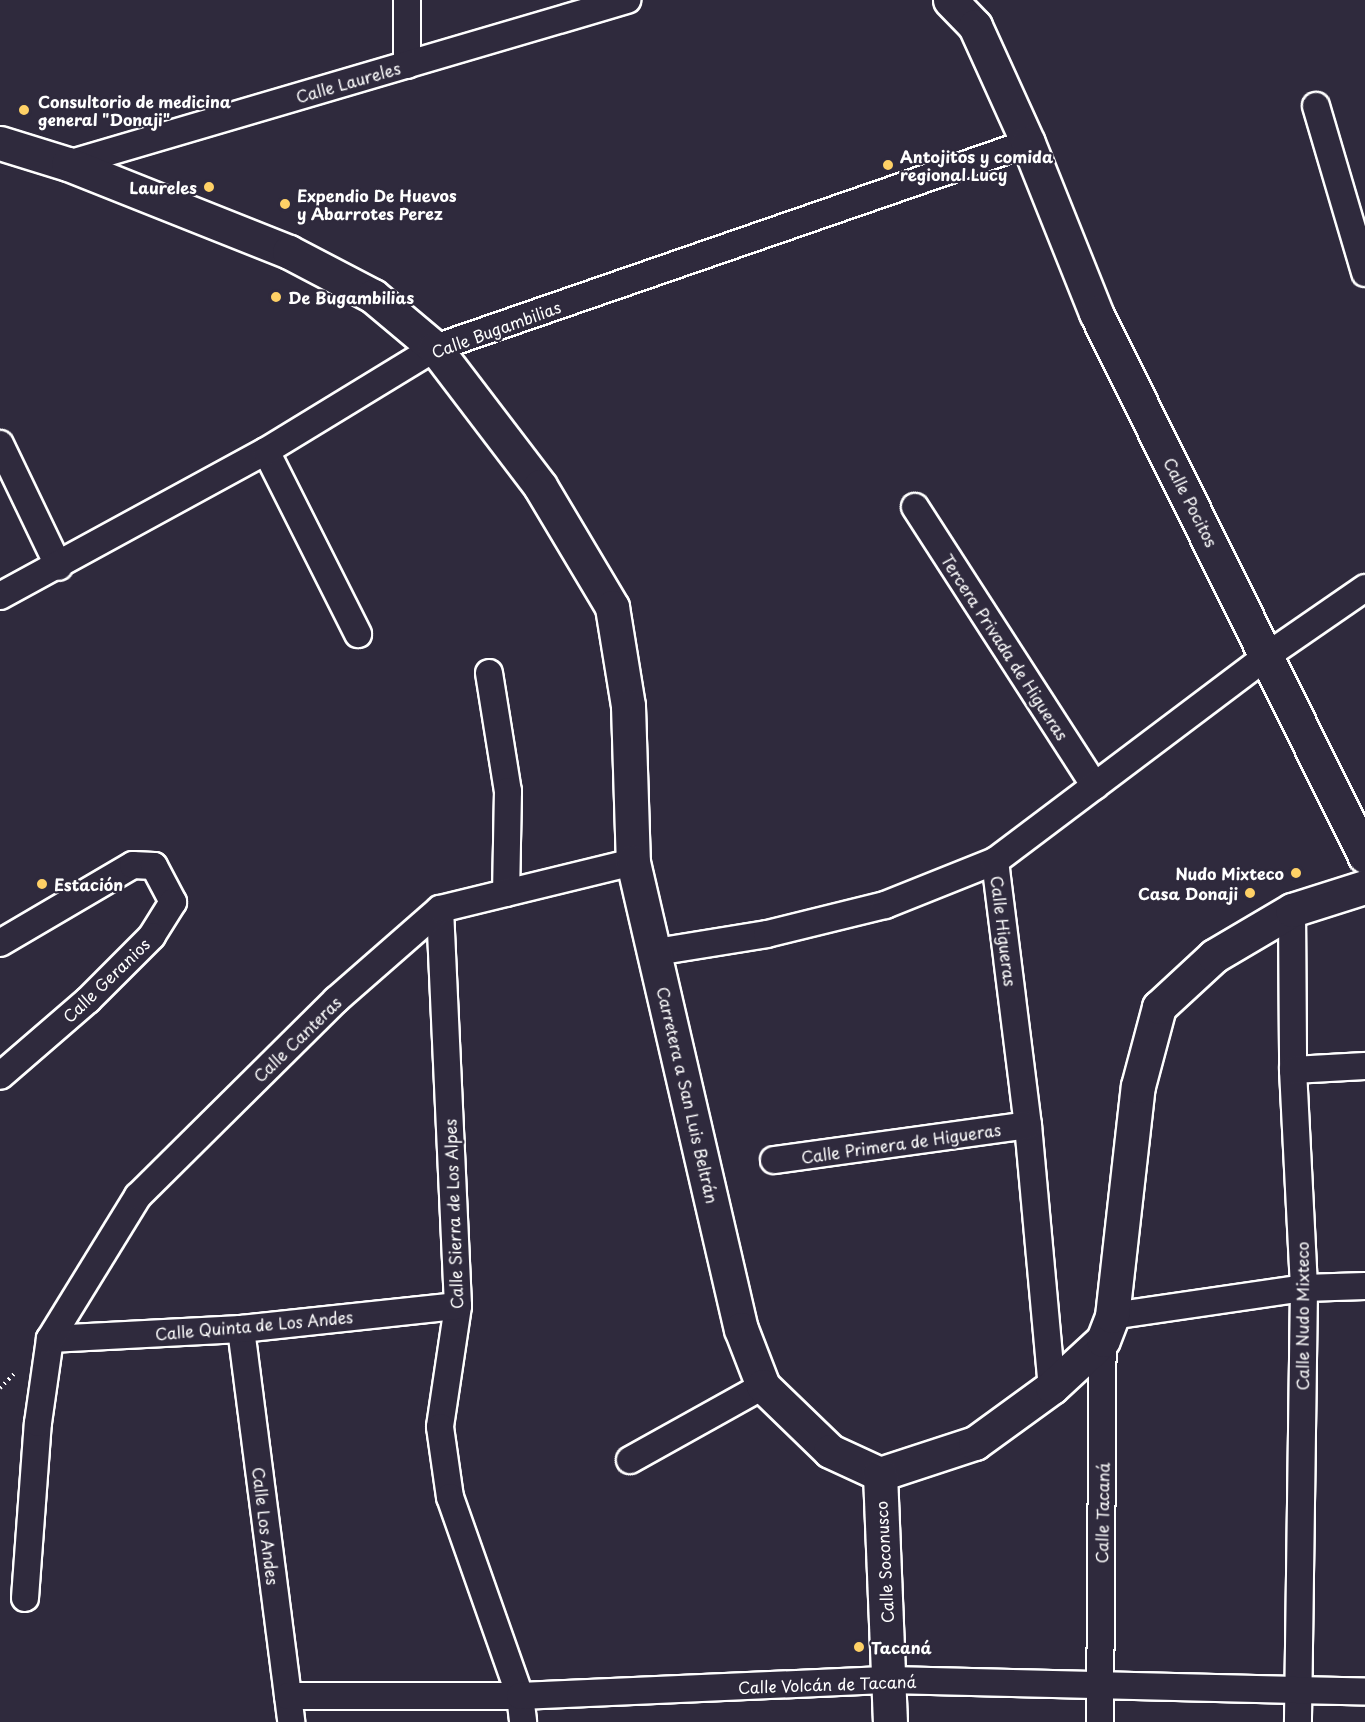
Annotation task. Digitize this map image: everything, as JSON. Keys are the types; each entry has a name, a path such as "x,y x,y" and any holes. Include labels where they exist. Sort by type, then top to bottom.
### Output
{"street":[{"path":"407,0 407,64"},
{"name":"Calle Laureles","path":"68,164 627,0"},
{"name":"Calle Pocitos","path":"950,0 975,26 1028,142 1096,313 1268,655 1365,856"},
{"path":"1316,106 1365,273"},
{"name":"Calle Bugambilias","path":"0,596 59,567 266,451 435,348 1028,142"},
{"name":"Carretera a San Luis Beltrán","path":"0,143 68,164 289,252 373,296 435,348 540,486 612,607 628,706 633,862 656,952 741,1329 763,1386 830,1450 880,1474"},
{"path":"0,444 59,567"},
{"path":"266,451 358,634"},
{"name":"Tercera Privada de Higueras","path":"915,507 1095,786"},
{"name":"Calle Higueras","path":"1052,1387 1028,1125 995,861 1268,655 1365,588"},
{"path":"489,673 508,791 506,893"},
{"path":"656,952 767,934 885,905 995,861"},
{"name":"Calle Canteras","path":"50,1339 138,1196 336,1000 440,909 633,862"},
{"name":"Calle Geranios","path":"0,943 133,865 154,866 173,902 152,936 88,1000 0,1076"},
{"path":"1108,1328 1138,1086 1159,1007 1214,956 1292,910 1365,887"},
{"name":"Calle Sierra de Los Alpes","path":"440,909 458,1306 440,1427 450,1497 520,1696 523,1722"},
{"name":"Calle Nudo Mixteco","path":"1292,910 1293,1070 1304,1288 1298,1722"},
{"path":"1293,1070 1365,1066"},
{"name":"Calle Primera de Higueras","path":"774,1160 1028,1125"},
{"path":"880,1474 975,1443 1052,1387 1108,1328 1304,1288 1365,1286"},
{"name":"Calle Quinta de Los Andes","path":"50,1339 241,1329 458,1306"},
{"name":"Calle Tacaná","path":"1100,1722 1108,1328"},
{"name":"Calle Los Andes","path":"241,1329 291,1722"},
{"path":"26,1598 38,1423 50,1339"},
{"path":"630,1460 763,1386"},
{"name":"Calle Soconusco","path":"880,1474 890,1722"},
{"name":"Calle Volcán de Tacaná","path":"288,1696 520,1696 890,1680 1298,1694 1365,1692"}],"place":[{"name":"Consultorio de medicina general \"Donaji\"","path":"24,110"},
{"name":"Antojitos y comida regional Lucy","path":"888,165"},
{"name":"Laureles","path":"209,187"},
{"name":"Expendio De Huevos y Abarrotes Perez","path":"285,204"},
{"name":"De Bugambilias","path":"276,297"},
{"name":"Nudo Mixteco","path":"1296,873"},
{"name":"Estación","path":"42,884"},
{"name":"Casa Donaji","path":"1250,893"},
{"name":"Tacaná","path":"859,1647"}]}
